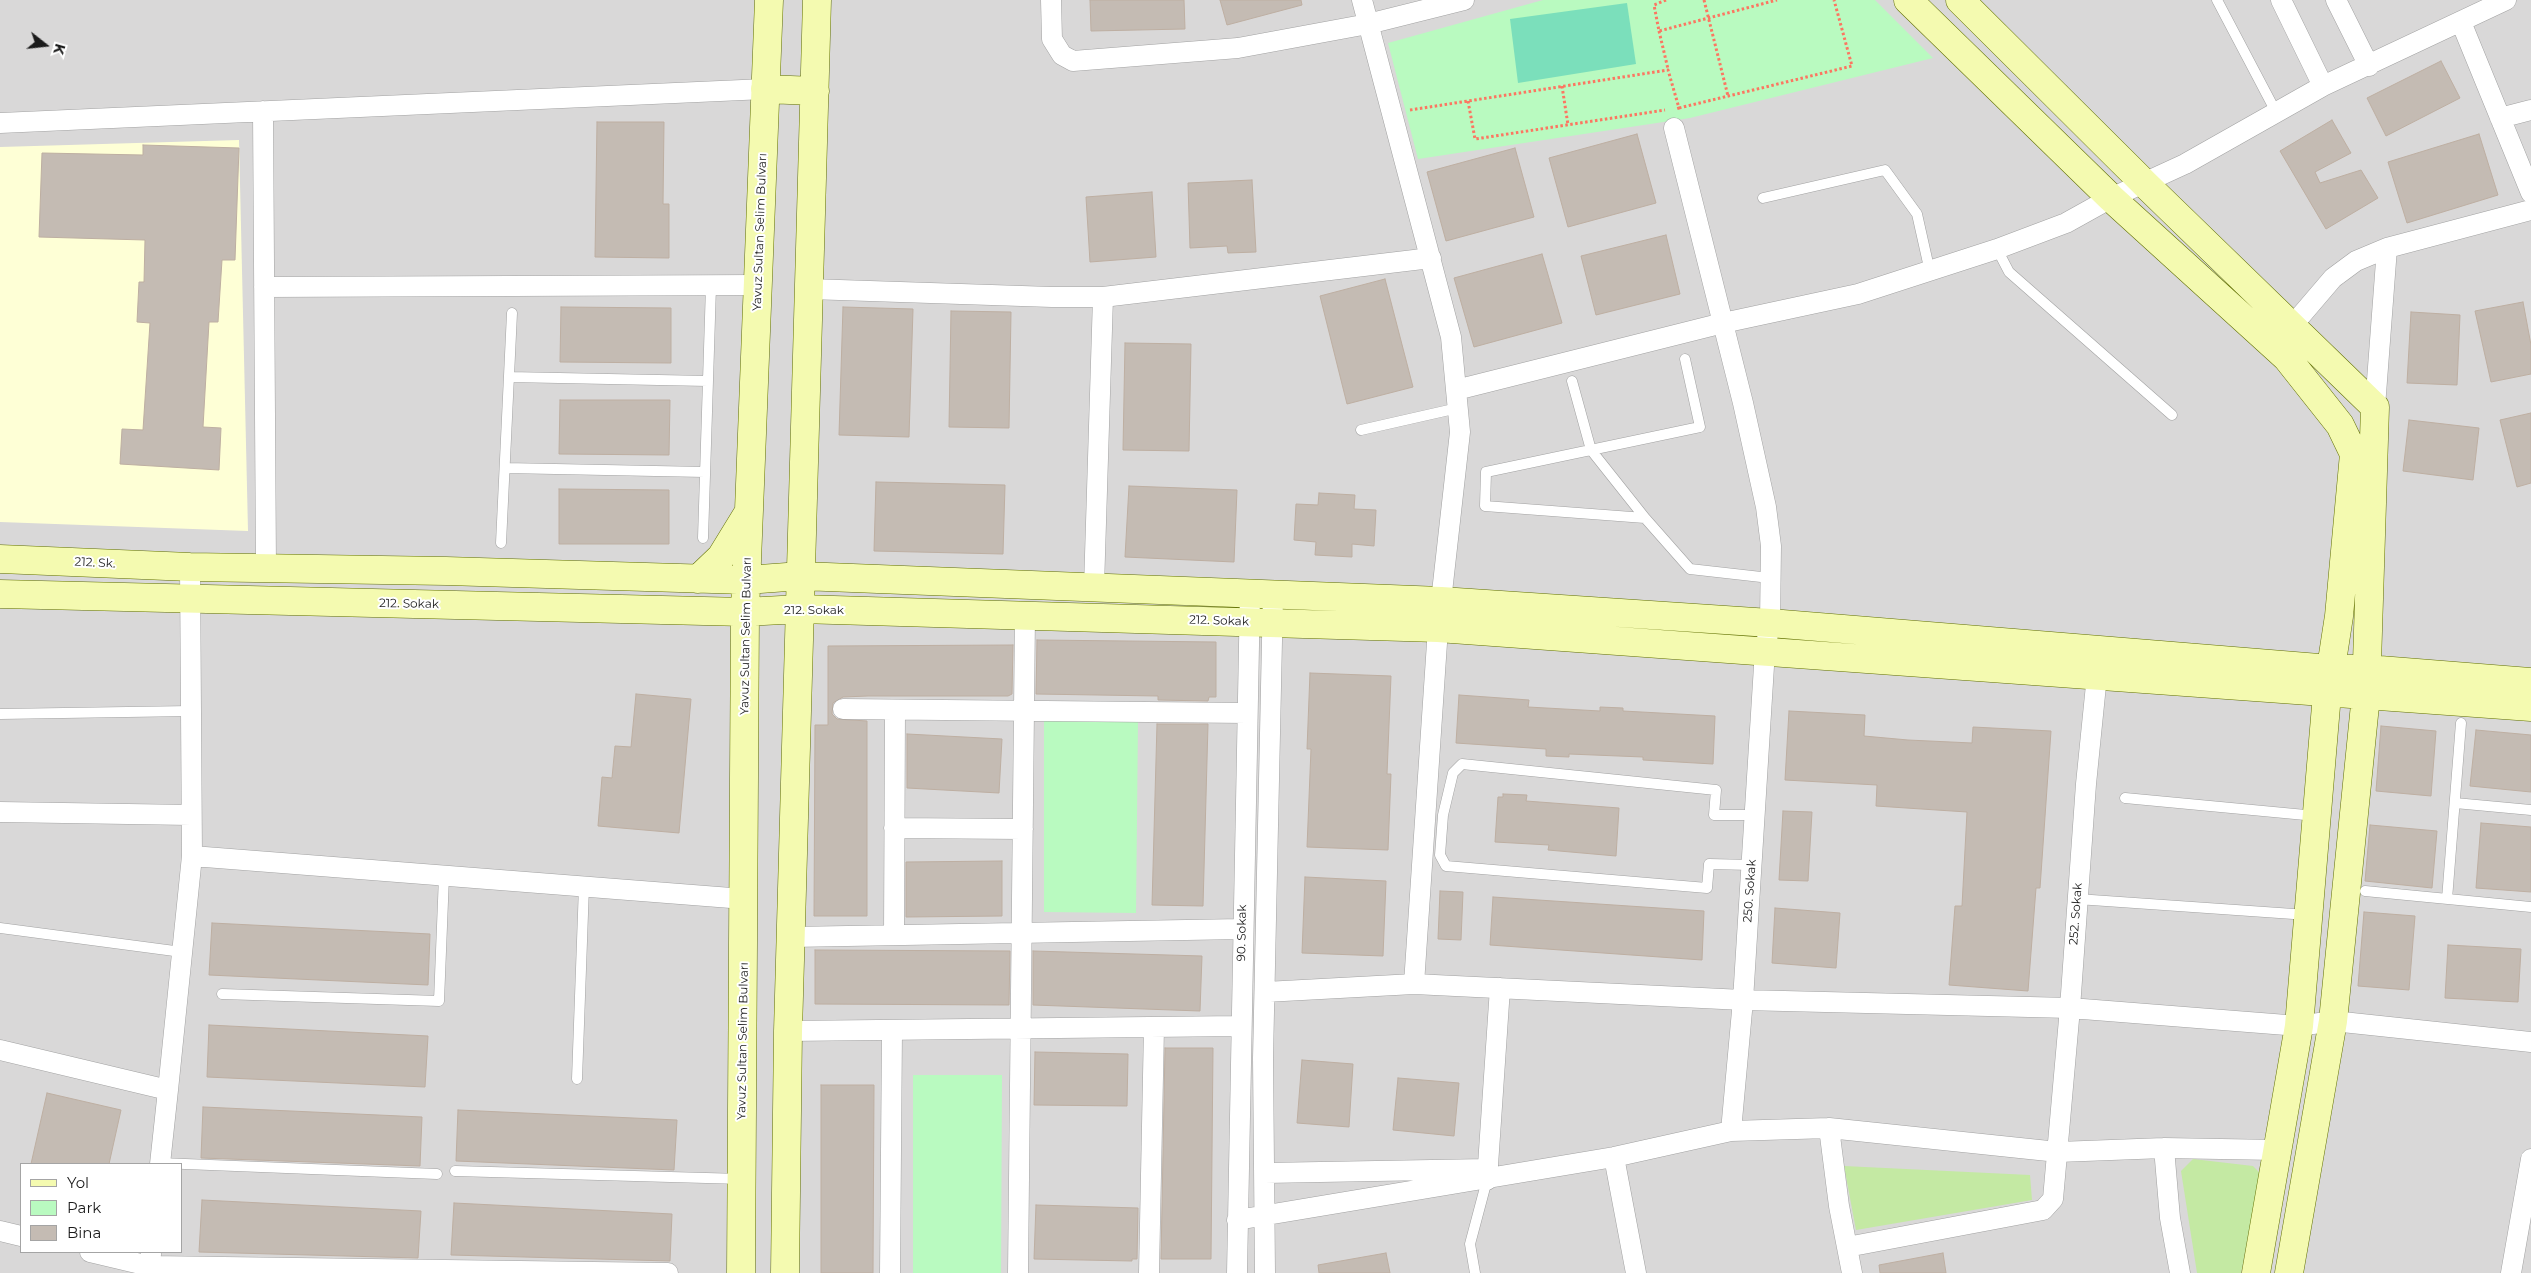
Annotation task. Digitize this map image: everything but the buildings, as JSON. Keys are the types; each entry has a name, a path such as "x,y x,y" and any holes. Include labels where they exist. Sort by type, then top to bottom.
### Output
{"street":[{"name":"Yavuz Sultan Selim Bulvarı","path":"741,1273 745,612 769,0"},
{"path":"785,1273 788,1031 817,0"},
{"path":"1052,0 1052,39 1062,55 1073,62 1238,48 1368,24 1464,0"},
{"path":"1362,0 1451,337 1460,432 1438,628 1414,984"},
{"path":"1908,0 2111,198 2287,358 2340,425 2354,454 2339,616 2329,681 2299,1026 2256,1273"},
{"path":"1960,0 2145,184 2376,407"},
{"path":"2281,0 2323,86"},
{"path":"2336,0 2369,66"},
{"path":"1457,399 1723,323 1858,294 1998,249 2066,223 2111,198 2185,164 2323,86 2506,0"},
{"path":"2461,22 2531,193"},
{"path":"0,123 765,89 815,90"},
{"path":"2500,118 2531,110"},
{"path":"262,111 266,568"},
{"name":"250. Sokak","path":"1674,128 1723,323 1766,507 1771,546 1770,623 1765,650 1743,1000 1731,1131"},
{"path":"2274,346 2333,278 2356,261 2387,248 2531,210"},
{"path":"2289,1273 2333,1021 2366,695 2376,407 2387,248"},
{"path":"809,289 1103,297 1431,258"},
{"path":"264,287 758,285"},
{"path":"1094,587 1103,297"},
{"path":"803,502 818,552 855,578"},
{"path":"698,579 721,557 749,511"},
{"name":"212. Sk.","path":"0,559 190,567 698,579 746,580 801,576 1441,601 1770,623 2329,681"},
{"path":"160,1163 192,856 190,567"},
{"name":"90. Sokak","path":"1261,593 1265,1273"},
{"name":"212. Sokak","path":"0,594 745,612 800,609 1438,628 1765,650 2097,676 2329,681"},
{"path":"1018,1273 1025,616"},
{"name":"90. Sokak","path":"1237,1273 1247,713 1261,622"},
{"path":"2329,681 2367,668 2531,682"},
{"name":"252. Sokak","path":"1847,1247 2043,1210 2053,1198 2097,676"},
{"path":"2329,681 2366,695 2531,708"},
{"path":"843,710 1247,713"},
{"path":"894,710 894,935"},
{"path":"0,812 191,815"},
{"path":"894,828 1023,830"},
{"path":"192,856 744,899"},
{"path":"791,937 1242,929"},
{"path":"1264,992 1414,984 1743,1000 2070,1008 2299,1026 2333,1021 2531,1042"},
{"path":"1487,1174 1500,988"},
{"path":"788,1031 1240,1026"},
{"path":"1149,1273 1154,1027"},
{"path":"890,1273 892,1030"},
{"path":"0,1050 168,1090"},
{"path":"1238,1220 1487,1174 1614,1157 1731,1131 1829,1128 2058,1152 2164,1148 2277,1150"},
{"path":"1829,1128 1838,1206 1852,1273"},
{"path":"2164,1148 2170,1218 2180,1273"},
{"path":"1614,1157 1636,1273"},
{"path":"2511,1273 2531,1159"},
{"path":"1265,1173 1487,1174"},
{"path":"0,1231 20,1236"},
{"path":"95,1253 150,1264 668,1273"}],"lane":[{"path":"2217,0 2276,112"},
{"path":"1763,198 1885,170 1917,214 1930,272"},
{"path":"1998,249 2009,272 2172,415"},
{"path":"703,538 711,286"},
{"path":"501,543 512,313"},
{"path":"1645,518 1485,506 1486,472 1700,427 1685,358"},
{"path":"509,376 708,381"},
{"path":"1572,381 1591,450 1645,518 1690,569 1770,578"},
{"path":"1362,430 1457,399"},
{"path":"505,468 705,472"},
{"path":"0,714 191,711"},
{"path":"2447,899 2460,723"},
{"path":"1752,865 1709,864 1707,888 1446,866 1440,855 1443,815 1452,773 1462,764 1716,790 1714,815 1755,814"},
{"path":"2125,798 2318,816"},
{"path":"2455,802 2531,810"},
{"path":"222,994 439,1001 444,876"},
{"path":"577,1079 584,886"},
{"path":"2365,890 2531,907"},
{"path":"2077,899 2310,915"},
{"path":"0,928 182,952"},
{"path":"182,1165 437,1174"},
{"path":"455,1171 742,1179"},
{"path":"1474,1273 1470,1244 1487,1174"}],"path":[{"path":"1666,0 1654,5 1668,70 1679,108"},
{"path":"1704,0 1728,96"},
{"path":"1659,31 1777,0"},
{"path":"1468,101 1475,139 1679,108 1852,66 1834,0"},
{"path":"1392,112 1668,70"},
{"path":"1562,86 1568,125"}],"shaded area":[{"path":"0,0 2531,0 2531,1273 0,1273"},
{"path":"239,140 248,531 0,522 0,147"}],"green space":[{"path":"1543,0 1875,0 1933,58 1690,118 1418,159 1388,43"},
{"path":"1627,3 1636,64 1518,83 1510,19"},
{"path":"1044,718 1138,722 1136,913 1044,912"},
{"path":"913,1075 1002,1075 1001,1273 913,1273"},
{"path":"2193,1159 2253,1166 2260,1173 2241,1273 2197,1273 2181,1171"},
{"path":"1844,1166 2030,1175 2032,1200 1856,1230"}]}
